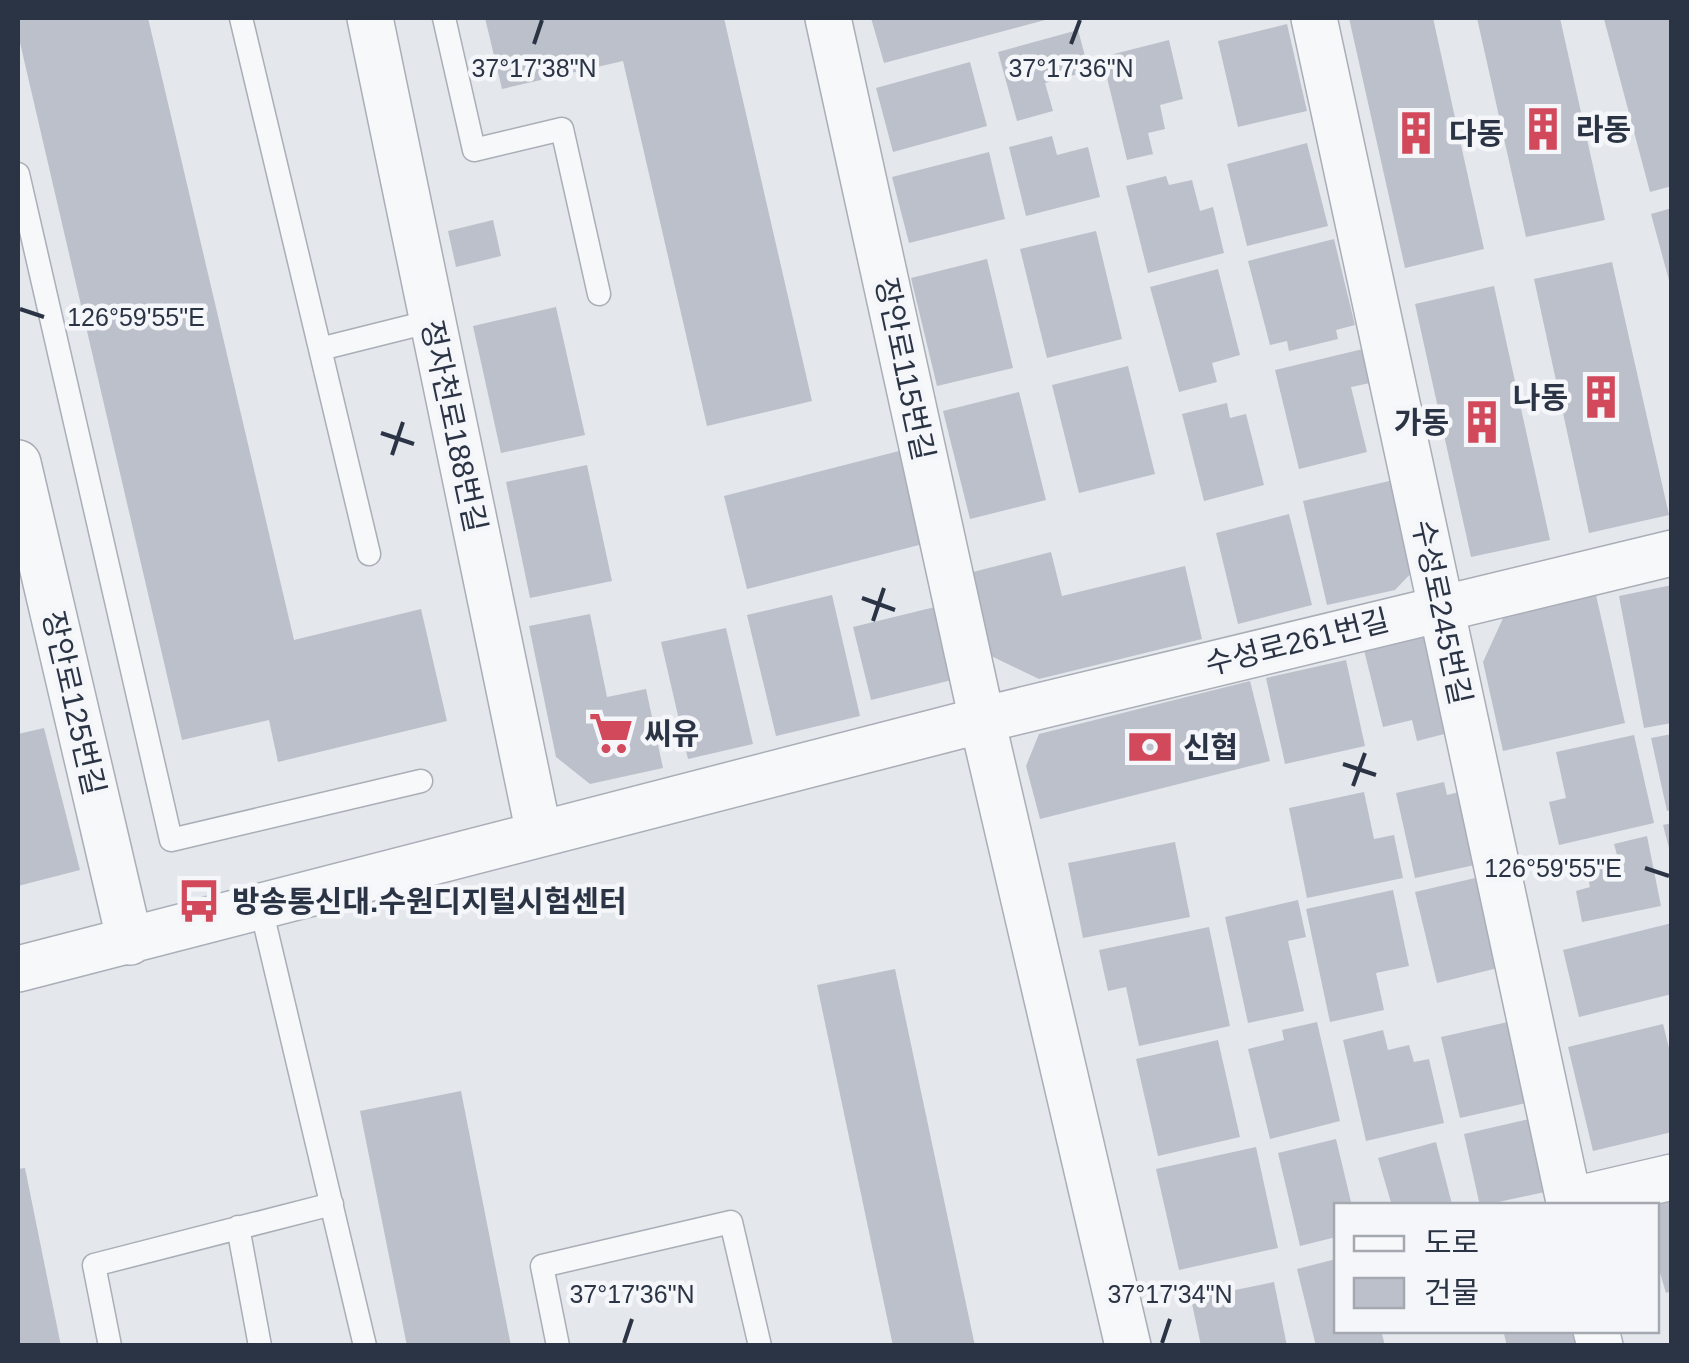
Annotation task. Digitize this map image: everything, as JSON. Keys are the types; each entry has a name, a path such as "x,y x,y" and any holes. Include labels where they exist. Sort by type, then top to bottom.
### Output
{"street":[{"name":"정자천로188번길","path":"370,18 539,834"},
{"name":"장안로115번길","path":"828,18 982,720"},
{"name":"수성로245번길","path":"1314,18 1569,1203"},
{"name":"장안로125번길","path":"18,463 130,942"},
{"name":"수성로261번길","path":"982,720 1440,606 1672,553"},
{"path":"18,969 982,720 1128,1346"},
{"path":"1569,1203 1672,1176"}],"lane":[{"path":"240,18 368,554"},
{"path":"444,18 474,150 562,129 599,294"},
{"path":"18,174 172,840 421,781"},
{"path":"320,349 432,321"},
{"path":"261,908 364,1346"},
{"path":"110,1346 94,1265 332,1204"},
{"path":"558,1346 542,1266 731,1222 760,1346"},
{"path":"238,1228 260,1346"}],"building":[{"path":"18,18 148,18 294,640 421,609 447,721 278,762 269,720 182,740 18,34"},
{"path":"485,18 724,18 812,401 707,426 623,61 502,89"},
{"path":"871,18 1049,18 1049,19 884,63"},
{"name":"다동","path":"1349,18 1433,18 1484,249 1405,268"},
{"name":"라동","path":"1477,18 1560,18 1605,220 1526,237"},
{"path":"1672,18 1672,186 1650,192 1604,19"},
{"path":"1287,24 1307,111 1238,127 1218,41"},
{"path":"1078,30 1089,71 1045,83 1053,111 1017,121 998,52"},
{"path":"1169,40 1183,99 1160,105 1165,129 1148,133 1153,154 1127,160 1102,57"},
{"path":"970,62 987,126 893,152 876,88"},
{"path":"1052,136 1057,155 1088,147 1100,197 1026,216 1009,147"},
{"path":"1307,143 1328,226 1247,246 1227,164"},
{"path":"989,152 1005,219 909,243 892,177"},
{"path":"1166,176 1169,185 1192,180 1200,211 1213,207 1224,253 1148,273 1126,186"},
{"path":"1672,208 1672,284 1670,284 1651,214"},
{"path":"493,220 501,256 456,267 448,231"},
{"path":"1096,231 1122,339 1047,358 1020,249"},
{"path":"1334,239 1355,325 1336,330 1338,339 1289,351 1287,341 1270,345 1248,261"},
{"path":"987,259 1013,368 937,386 911,278"},
{"name":"나동","path":"1612,262 1669,515 1589,533 1534,279"},
{"path":"1218,269 1240,355 1212,363 1217,382 1179,392 1150,287"},
{"name":"가동","path":"1494,286 1550,540 1471,557 1415,304"},
{"path":"556,307 585,435 501,453 473,326"},
{"path":"1363,349 1370,383 1351,387 1367,452 1299,469 1275,370"},
{"path":"1128,366 1155,474 1079,493 1052,385"},
{"path":"1019,392 1046,500 970,519 943,411"},
{"path":"1227,403 1230,418 1246,414 1264,485 1204,501 1182,414"},
{"path":"899,451 923,544 747,589 724,496"},
{"path":"587,465 612,581 530,598 506,482"},
{"path":"1398,479 1418,566 1395,590 1327,605 1303,501"},
{"path":"1289,514 1312,605 1238,624 1216,533"},
{"path":"1051,552 1062,596 1185,566 1202,639 1039,679 989,655 969,573"},
{"path":"1672,585 1672,723 1644,728 1619,596"},
{"path":"832,595 860,716 776,736 747,615"},
{"path":"1596,595 1625,723 1503,751 1483,662 1504,616"},
{"path":"935,607 952,680 871,700 853,627"},
{"path":"590,614 607,697 646,689 663,768 590,784 556,757 529,626"},
{"path":"726,628 753,744 688,759 661,642"},
{"path":"1422,631 1438,641 1460,730 1417,741 1412,720 1383,727 1363,646"},
{"path":"1346,660 1365,746 1285,764 1266,678"},
{"name":"신협","path":"1250,681 1270,761 1040,819 1026,766 1039,734"},
{"path":"44,728 80,870 18,886 18,734"},
{"path":"1672,734 1672,810 1667,811 1651,738"},
{"path":"1634,735 1654,823 1559,845 1549,802 1566,798 1556,752"},
{"path":"1444,782 1447,795 1468,790 1484,863 1415,878 1396,793"},
{"path":"1364,792 1374,839 1394,835 1403,878 1307,898 1289,808"},
{"path":"1672,823 1672,852 1670,852 1663,825"},
{"path":"1647,836 1661,906 1582,922 1576,891 1590,887 1585,862 1617,855 1614,844"},
{"path":"1175,842 1190,917 1083,938 1068,863"},
{"path":"1488,875 1510,965 1437,983 1415,892"},
{"path":"1393,890 1409,966 1376,973 1384,1010 1330,1022 1306,909"},
{"path":"1298,900 1306,937 1288,941 1304,1011 1248,1023 1225,917"},
{"path":"1672,923 1672,994 1579,1017 1563,950"},
{"path":"1209,927 1230,1026 1139,1046 1126,987 1108,991 1099,950"},
{"path":"895,969 975,1346 893,1346 817,985"},
{"path":"1521,1019 1539,1100 1460,1118 1441,1037"},
{"path":"1317,1022 1340,1121 1270,1139 1248,1049 1284,1040 1282,1030"},
{"path":"1663,1024 1672,1060 1672,1132 1593,1151 1568,1047"},
{"path":"1383,1030 1388,1050 1409,1045 1414,1062 1429,1059 1444,1123 1366,1141 1343,1040"},
{"path":"1218,1040 1240,1137 1158,1156 1136,1059"},
{"path":"461,1091 511,1346 407,1346 360,1111"},
{"path":"1538,1117 1554,1190 1479,1203 1464,1134"},
{"path":"1336,1139 1351,1203 1334,1203 1334,1238 1300,1246 1278,1153"},
{"path":"1436,1142 1452,1203 1391,1203 1378,1158"},
{"path":"1256,1147 1278,1248 1179,1270 1156,1169"},
{"path":"25,1168 61,1346 18,1346 18,1169"},
{"path":"1672,1192 1672,1291 1666,1293 1659,1269 1659,1203 1648,1203"},
{"path":"1334,1260 1334,1333 1382,1333 1385,1346 1316,1346 1297,1269"},
{"path":"1274,1282 1287,1346 1201,1346 1191,1299"},
{"path":"1504,1333 1589,1333 1592,1346 1507,1346"}],"place":[{"name":"라동","path":"1543,129"},
{"name":"다동","path":"1416,133"},
{"name":"나동","path":"1601,397"},
{"name":"가동","path":"1482,422"},
{"name":"씨유","path":"611,733"},
{"name":"신협","path":"1150,747"},
{"name":"방송통신대.수원디지털시험센터","path":"199,901"}]}
